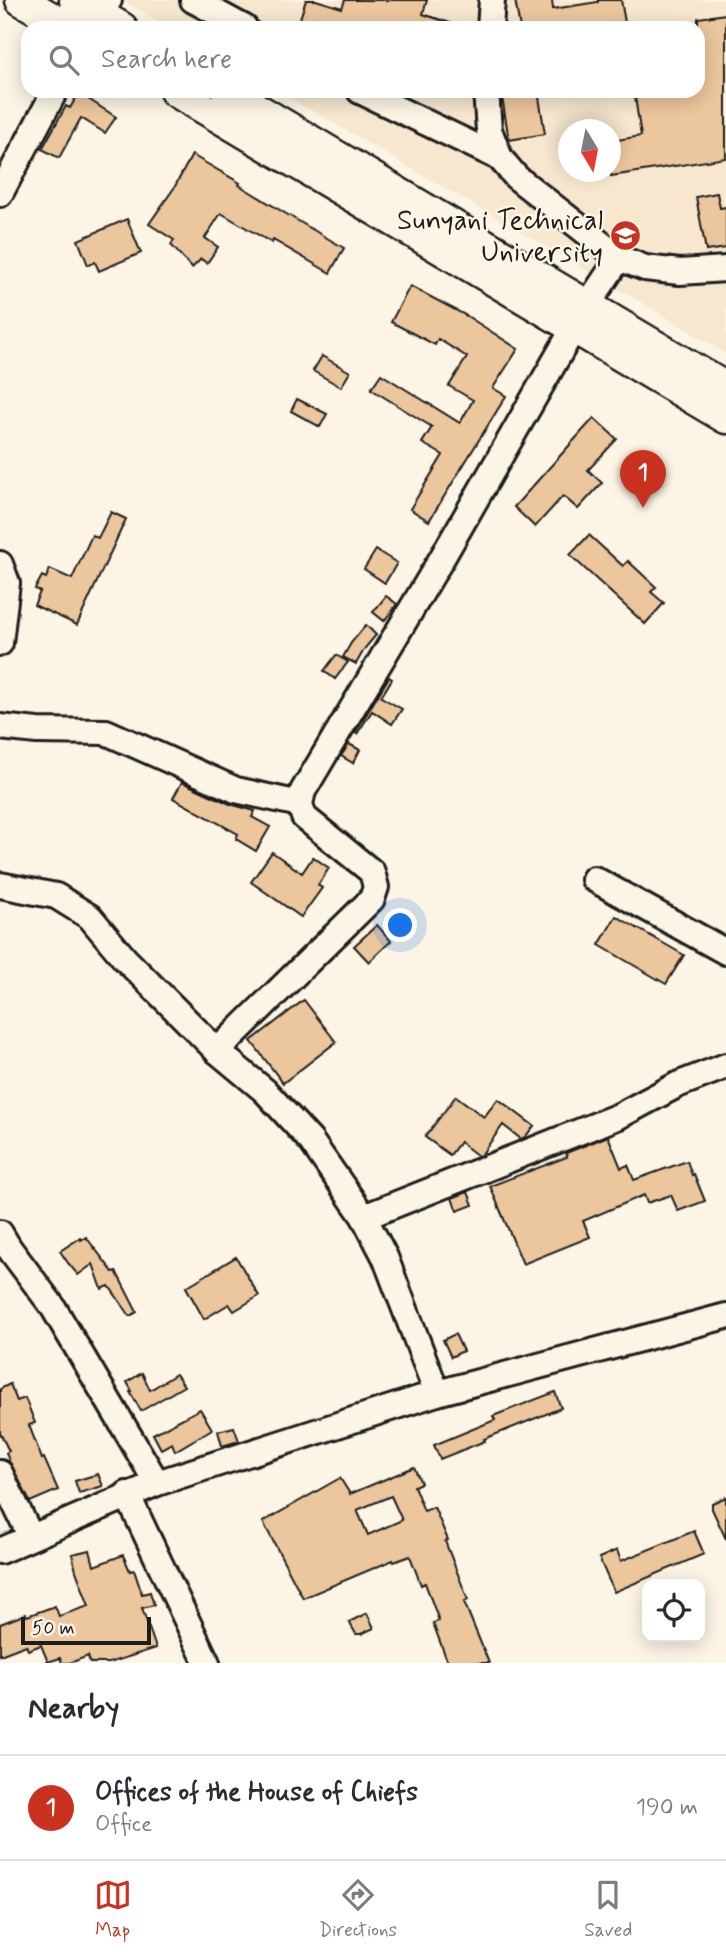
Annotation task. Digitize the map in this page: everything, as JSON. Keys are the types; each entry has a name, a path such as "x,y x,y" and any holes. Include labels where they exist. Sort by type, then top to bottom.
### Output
{"main road":[{"path":"20,0 57,21"},
{"path":"189,98 581,317 726,388"},
{"path":"238,98 581,317 726,418"}],"street":[{"path":"193,0 231,21"},
{"path":"490,21 492,0"},
{"path":"0,194 51,98"},
{"path":"375,98 500,158"},
{"path":"487,98 489,130 500,158 516,177 619,258 645,268 680,272 726,269"},
{"path":"217,1051 372,899 376,887 372,872 304,817 300,804 303,791 581,317 619,258"},
{"path":"0,565 7,583 0,643"},
{"path":"0,727 106,732 236,790 300,804"},
{"path":"594,879 726,953"},
{"path":"0,885 56,897 90,916 125,959 217,1051 265,1091 311,1141 364,1217 385,1257 437,1393"},
{"path":"364,1217 618,1116 677,1085 726,1066"},
{"path":"0,1233 53,1307 157,1483"},
{"path":"0,1551 157,1483 437,1393 724,1322"},
{"path":"0,1473 31,1537"},
{"path":"127,1494 207,1663"}],"shaded area":[{"name":"Sunyani Technical University","path":"122,0 726,0 726,354 290,98 705,98 705,21 158,21"}],"building":[{"path":"306,0 316,0 342,8 345,0 427,0 423,14 444,21 299,21"},
{"path":"515,0 552,0 553,9 598,0 621,0 625,21 519,21"},
{"path":"726,14 726,158 621,174 621,139 641,136 635,98 705,98 705,21 698,21 698,18"},
{"path":"76,98 87,98 116,117 105,133 81,118 59,158 42,149 66,106 70,108"},
{"path":"502,98 539,98 545,134 509,140"},
{"path":"192,155 344,248 330,273 221,213 205,238 218,247 207,263 201,259 192,268 171,245 174,240 149,224 174,188"},
{"path":"717,193 720,208 726,207 726,248 706,251 696,197"},
{"path":"127,219 141,253 99,271 95,262 88,265 78,240"},
{"path":"410,286 467,316 518,349 493,388 506,396 429,521 410,509 443,455 422,443 432,427 371,389 381,374 460,423 473,400 449,386 467,357 438,339 435,345 391,322"},
{"path":"322,356 350,372 341,387 313,371"},
{"path":"297,399 327,414 320,427 291,411"},
{"path":"594,418 617,439 588,470 602,483 578,509 563,496 535,527 514,507"},
{"path":"111,512 126,519 77,625 34,605 40,592 35,589 42,576 46,578 50,569 72,579 92,535 98,538"},
{"path":"589,535 623,566 628,561 656,587 651,592 664,603 645,624 570,555"},
{"path":"376,550 397,563 385,583 364,569"},
{"path":"386,596 397,604 384,621 373,612"},
{"path":"366,625 376,635 356,664 343,657"},
{"path":"336,655 348,662 335,679 324,671"},
{"path":"389,677 392,679 381,697 402,709 392,724 372,711 357,734 355,733"},
{"path":"349,744 360,750 353,763 341,756"},
{"path":"182,782 230,804 255,811 252,817 270,827 256,851 236,839 238,834 173,798"},
{"path":"272,852 302,873 313,857 329,868 318,885 322,888 301,917 251,882"},
{"path":"616,916 684,955 666,984 599,945"},
{"path":"377,925 391,941 369,962 354,946"},
{"path":"304,1000 336,1042 283,1083 251,1041"},
{"path":"456,1096 484,1117 498,1099 534,1126 521,1139 503,1125 481,1155 478,1156 460,1142 450,1155 425,1137"},
{"path":"608,1136 621,1168 628,1165 634,1180 687,1161 705,1201 678,1211 671,1195 647,1203 644,1195 583,1221 590,1237 523,1264 490,1186 567,1157 566,1153"},
{"path":"468,1192 473,1205 457,1211 452,1198"},
{"path":"86,1237 113,1272 116,1271 137,1312 130,1316 109,1286 102,1289 93,1264 78,1275 60,1251"},
{"path":"236,1257 259,1296 234,1311 229,1304 204,1319 186,1287"},
{"path":"455,1334 463,1351 451,1357 443,1340"},
{"path":"142,1373 150,1390 176,1374 184,1386 141,1411 127,1382"},
{"path":"10,1384 17,1401 25,1398 35,1423 29,1425 58,1490 30,1502 10,1463 6,1453 9,1451 0,1433 0,1389"},
{"path":"555,1392 561,1408 440,1459 434,1445 495,1420 493,1416"},
{"path":"200,1409 212,1429 175,1451 172,1443 161,1449 153,1434"},
{"path":"234,1427 239,1441 222,1446 218,1431"},
{"path":"414,1467 421,1483 414,1486 424,1511 434,1507 448,1540 445,1541 468,1600 464,1602 489,1663 448,1663 433,1623 439,1621 425,1583 421,1585 410,1556 394,1562 393,1560 303,1598 263,1522 340,1478 350,1494","holes":["391,1496 402,1520 368,1535 357,1510"]},
{"path":"98,1474 103,1486 79,1493 75,1481"},
{"path":"726,1497 726,1539 712,1509 712,1503"},
{"path":"694,1531 704,1554 614,1592 599,1558 617,1550 621,1561"},
{"path":"90,1550 94,1566 123,1555 130,1571 134,1570 142,1594 150,1592 154,1605 142,1608 156,1648 109,1663 90,1663 88,1656 70,1663 62,1663 60,1658 48,1662 41,1645 28,1650 26,1645 0,1655 0,1624 55,1606 59,1616 89,1606 72,1554"},
{"path":"367,1613 374,1628 356,1634 349,1622"}],"place":[{"name":"Sunyani Technical University","path":"626,235"},
{"name":"Offices of the House of Chiefs","path":"643,508"}]}
